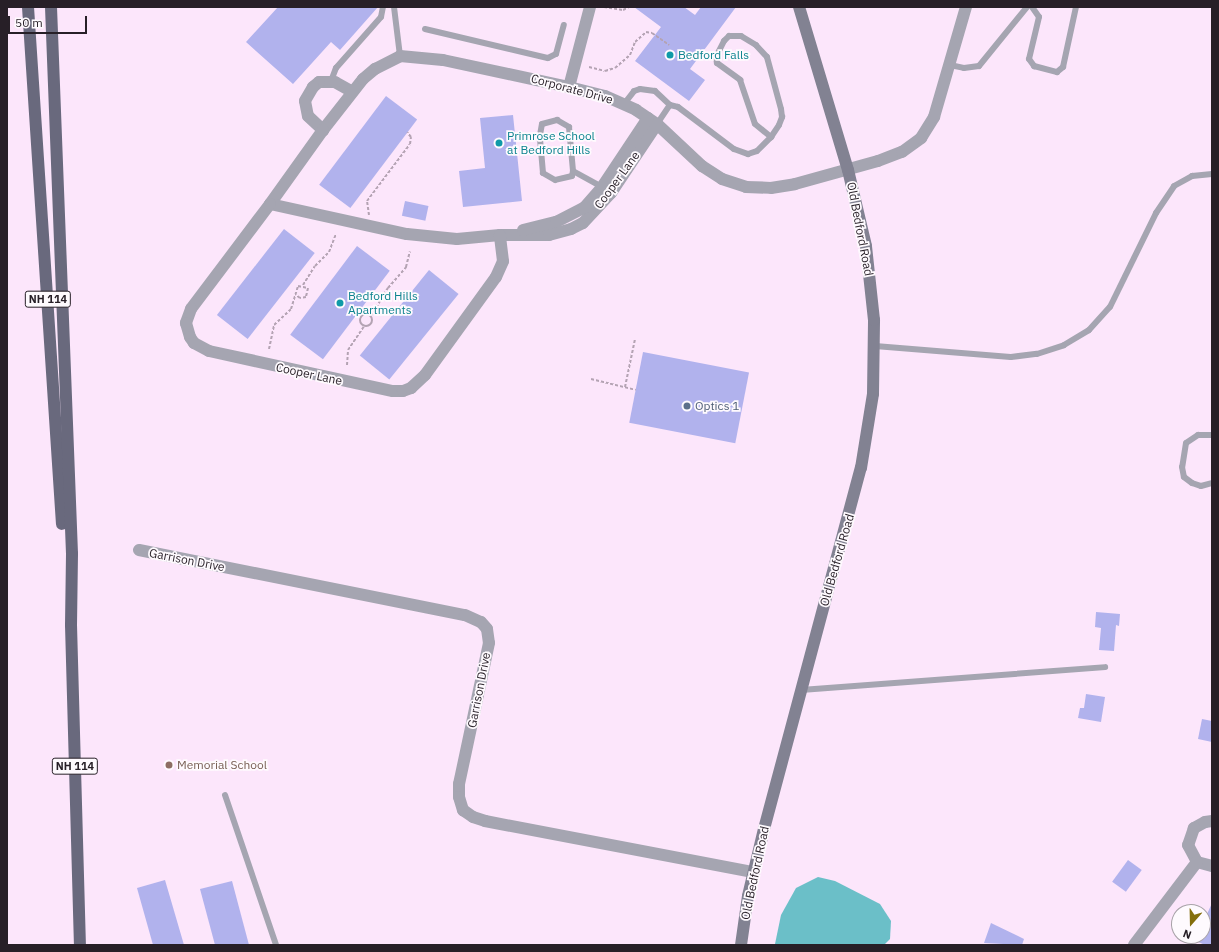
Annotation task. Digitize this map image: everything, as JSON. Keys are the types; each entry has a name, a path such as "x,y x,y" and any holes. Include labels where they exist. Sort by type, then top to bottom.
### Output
{"main road":[{"name":"NH 114","path":"28,7 64,549 70,587"},
{"name":"NH 114","path":"51,7 72,554 70,587 80,945"}],"street":[{"path":"570,87 590,7"},
{"name":"Old Bedford Road","path":"742,945 753,872 861,468 868,431 875,346 874,312 866,246 848,170 798,7"},
{"name":"Old Bedford Road","path":"848,170 902,152 921,138 934,118 966,7"},
{"path":"351,91 330,81 319,82 313,87 305,101 308,116 323,130 351,91 375,69 400,56"},
{"name":"Corporate Drive","path":"400,56 444,60 570,87 624,104 652,121 712,173 746,187 771,188 795,184 848,170"},
{"name":"Cooper Lane","path":"270,204 426,238 458,239 500,235 549,235 571,229 583,223 611,193 652,121"},
{"name":"Cooper Lane","path":"500,235 567,219 584,208 602,187 652,121"},
{"name":"Cooper Lane","path":"323,130 270,204 191,309 186,323 190,337 194,343 208,351 393,391 403,391 411,388 425,375 496,277 503,261 500,235"},
{"name":"Garrison Drive","path":"139,550 465,615 481,622 487,628 489,643 459,784 459,797 463,810 473,817 485,821 753,872"},
{"path":"1212,821 1199,824 1191,833 1190,851 1197,862 1212,866"},
{"path":"1134,945 1197,862"}],"lane":[{"path":"330,81 336,68 381,17 383,7"},
{"path":"394,7 400,56"},
{"path":"950,66 964,68 979,66 1027,7"},
{"path":"1032,7 1038,17 1029,59 1034,66 1057,72 1063,67 1076,7"},
{"path":"425,29 548,58 556,54 564,25"},
{"path":"624,104 634,91 646,88 661,95 670,105 678,107 741,153 758,151 771,137 782,117 766,57 756,45 741,36 729,36 718,51 717,63 740,80 754,124 771,137"},
{"path":"652,121 670,105"},
{"path":"557,120 569,127 573,171 572,176 555,180 543,173 540,128 547,121 557,120"},
{"path":"573,171 602,187"},
{"path":"875,346 1011,357 1037,354 1064,345 1089,330 1110,308 1156,213 1174,186 1192,176 1212,174"},
{"path":"1212,435 1198,435 1186,443 1182,467 1184,477 1192,483 1202,486 1212,483"},
{"path":"801,690 1105,668"},
{"path":"225,795 276,945"}],"path":[{"path":"604,7 613,10 629,7"},
{"path":"589,67 605,71 615,68 630,55 635,42 646,32 652,33 669,45"},
{"path":"370,218 367,201 410,144 412,137 407,132"},
{"path":"269,348 274,325 291,309 298,286 303,285 315,266 329,252 336,234"},
{"path":"364,326 370,326 371,316 388,288 406,268 410,250"},
{"path":"296,295 300,298 306,297 308,288 303,285"},
{"path":"364,326 359,320 361,315 371,316"},
{"path":"347,365 348,350 364,326"},
{"path":"625,387 635,339"},
{"path":"591,379 636,390"}],"water":[{"path":"818,877 835,881 880,904 891,921 890,939 884,945 775,944 781,915 796,888"}],"building":[{"path":"278,7 378,7 340,50 331,42 293,84 246,42"},
{"name":"Bedford Falls","path":"634,7 684,7 695,15 701,7 736,7 690,69 705,80 689,101 635,61 661,27"},
{"path":"386,96 417,119 350,208 319,185"},
{"name":"Primrose School at Bedford Hills","path":"513,115 522,201 463,207 459,171 485,168 480,118"},
{"path":"405,201 428,206 425,221 402,216"},
{"path":"284,229 315,253 248,339 217,315"},
{"name":"Bedford Hills Apartments","path":"357,246 390,271 323,359 290,335"},
{"name":"Bedford Hills Apartments","path":"429,270 459,294 389,379 360,355"},
{"name":"Optics 1","path":"643,352 749,373 735,443 629,423"},
{"path":"1096,612 1120,614 1119,626 1116,625 1114,651 1099,650 1101,628 1095,627"},
{"path":"1086,694 1105,697 1101,722 1078,718 1080,708 1084,708"},
{"path":"1202,719 1212,721 1212,742 1198,739"},
{"path":"1128,860 1142,870 1126,892 1112,882"},
{"path":"165,880 184,945 153,945 137,888"},
{"path":"232,881 249,945 215,945 200,889"},
{"path":"1212,903 1212,945 1205,945 1203,944 1211,944"},
{"path":"991,923 1024,939 1022,945 984,943"}],"place":[{"name":"Bedford Falls","path":"670,55"},
{"name":"Primrose School at Bedford Hills","path":"499,143"},
{"name":"Bedford Hills Apartments","path":"340,303"},
{"name":"Optics 1","path":"687,406"},
{"name":"Memorial School","path":"169,765"}]}
